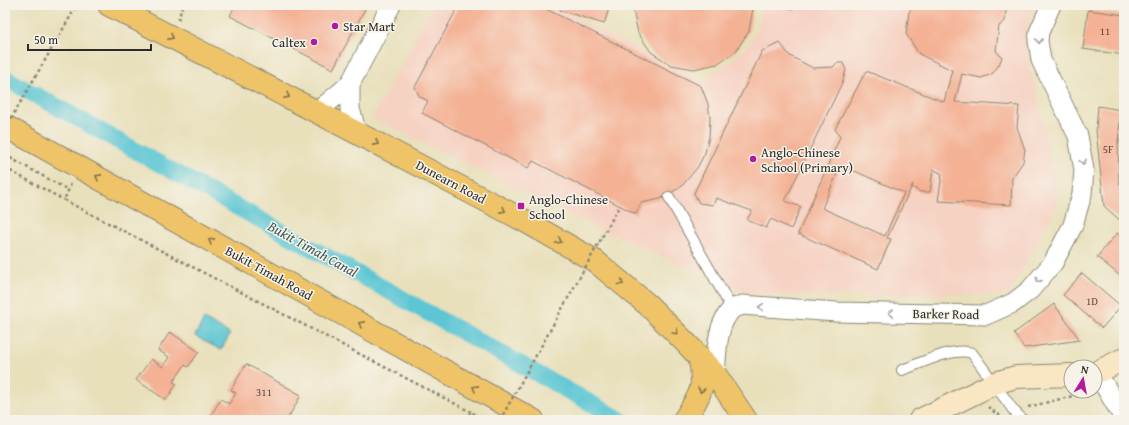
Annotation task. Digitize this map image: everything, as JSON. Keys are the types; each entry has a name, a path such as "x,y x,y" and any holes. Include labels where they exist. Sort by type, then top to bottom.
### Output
{"highway":[{"name":"Dunearn Road","path":"123,8 525,221 595,261 648,305 699,356 714,374 746,420"},
{"name":"Bukit Timah Road","path":"5,128 533,420"},
{"path":"684,420 699,397 703,378 699,356"}],"street":[{"path":"317,112 350,84 391,5"},
{"name":"Barker Road","path":"732,309 742,305 836,312 986,315 1013,303 1030,290 1053,263 1073,225 1082,194 1084,170 1078,136 1041,60 1038,41 1039,32 1051,5"},
{"path":"350,84 350,109 357,133"},
{"path":"714,374 718,343 724,320 732,309"},
{"path":"1103,370 1124,359"},
{"path":"920,420 995,383 1016,377 1063,375"},
{"path":"1103,384 1124,418"}],"lane":[{"path":"669,197 732,309"},
{"path":"902,370 956,351 966,351 977,358 1014,411 1023,420"}],"path":[{"path":"5,128 77,5"},
{"path":"178,22 182,5"},
{"path":"5,156 68,190 64,200"},
{"path":"5,168 484,420"},
{"path":"500,420 620,205"},
{"path":"469,420 467,419 471,412"}],"shaded area":[{"name":"Anglo-Chinese School (Primary)","path":"433,5 549,5 703,82 746,49 760,26 761,5 1036,5 1024,36 1060,199 1009,295 753,295 609,234 372,118"}],"water":[{"path":"204,319 230,334 221,350 195,336"}],"building":[{"name":"Caltex","path":"235,5 367,5 333,69 230,16"},
{"path":"459,5 538,5 701,86 708,104 710,118 709,137 705,153 697,168 681,187 660,199 641,203 636,214 533,161 528,168 422,113 428,101 419,96 415,87"},
{"path":"561,5 610,5 604,24 560,10"},
{"path":"634,5 752,5 753,8 749,31 736,51 717,64 694,69 671,65 651,52 638,33 633,10"},
{"path":"784,5 799,5 792,10"},
{"path":"915,5 999,5 1006,11 1005,21 999,26 996,51 1002,57 999,65 992,74 981,78 962,74 955,102 1019,106 1017,127 1025,150 1023,162 1012,178 1011,205 938,201 942,174 933,169 930,192 920,192 912,187 913,184 887,238 891,239 878,269 798,234 840,137 835,129 866,71 944,102 952,70 919,54 906,34 909,12","holes":["841,165 904,193 885,236 822,208"]},
{"path":"1088,10 1124,15 1124,55 1083,49"},
{"path":"780,43 790,56 813,68 833,67 837,63 843,63 846,70 842,83 785,201 801,207 791,229 771,219 766,228 747,220 752,211 716,198 713,205 699,203 694,193 762,51"},
{"path":"1098,106 1121,110 1118,142 1119,183 1124,187 1124,224 1104,206 1096,130"},
{"path":"1124,133 1124,147 1118,142"},
{"path":"1117,233 1124,239 1124,279 1097,257"},
{"path":"1082,273 1121,306 1102,328 1063,295"},
{"path":"1054,304 1080,340 1024,348 1014,333"},
{"path":"170,332 199,352 188,367 185,365 173,382 177,384 166,400 136,380 151,359 163,367 169,357 158,350"},
{"path":"246,364 301,395 287,420 208,420 221,399 229,404 236,393 231,390"}],"waterway":[{"name":"Bukit Timah Canal","path":"5,78 621,420"}],"place":[{"name":"Star Mart","path":"335,26"},
{"name":"Caltex","path":"314,42"},
{"name":"Anglo-Chinese School (Primary)","path":"753,159"},
{"name":"Anglo-Chinese School","path":"521,206"}]}
